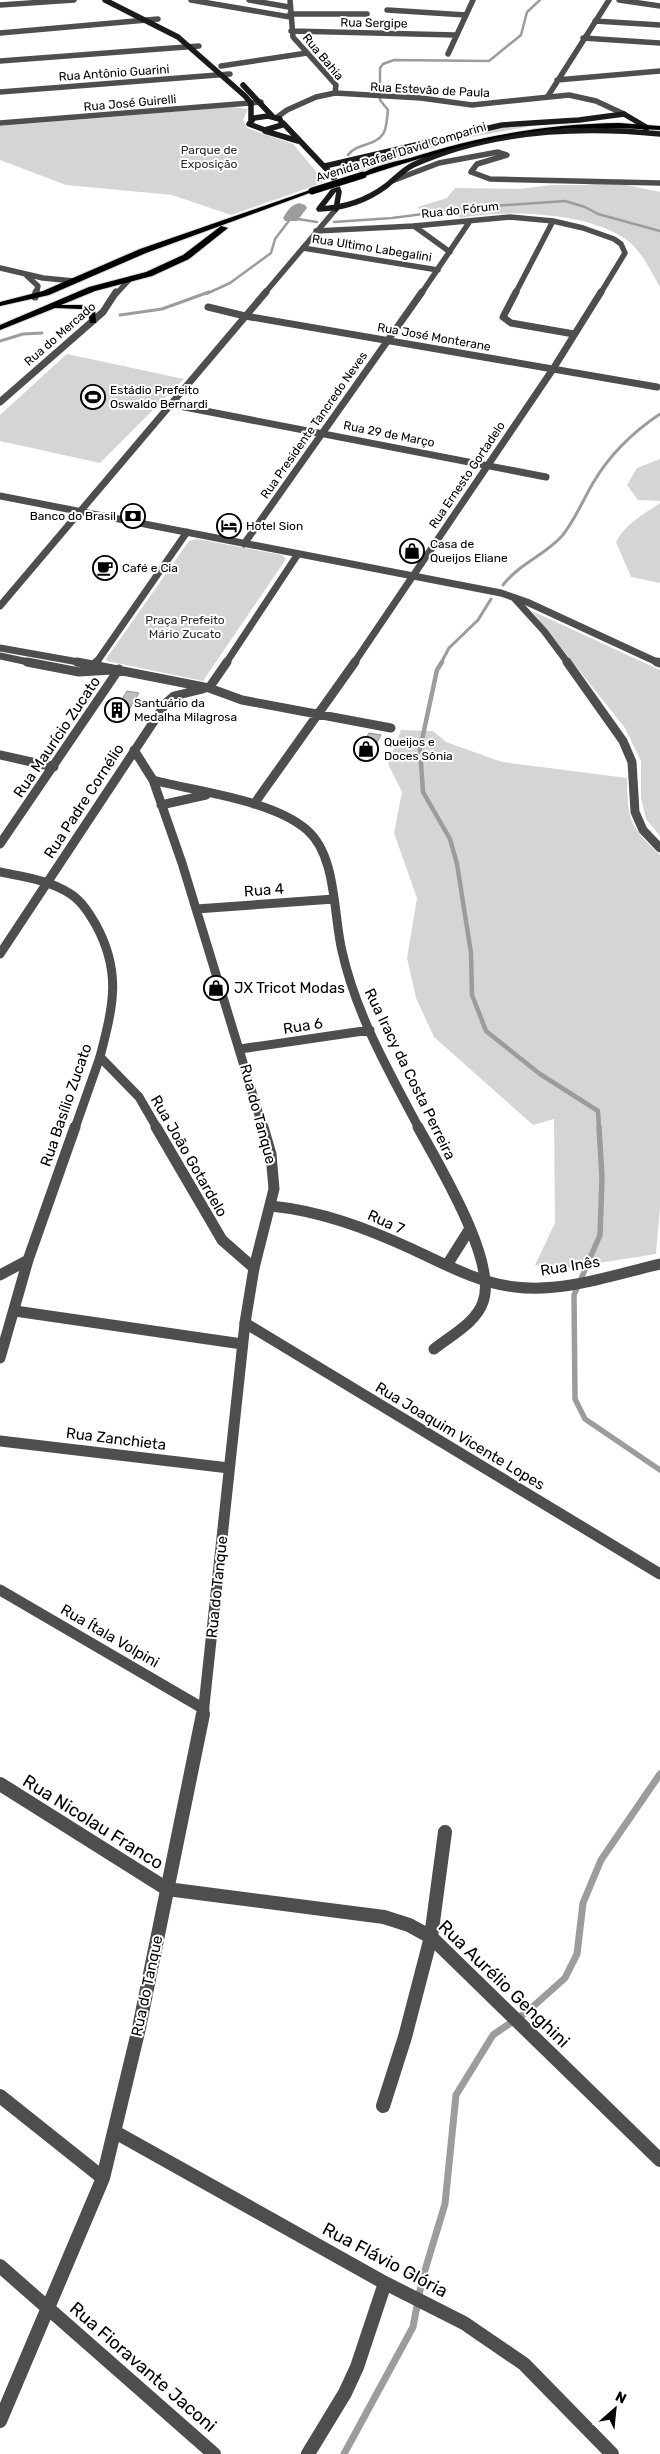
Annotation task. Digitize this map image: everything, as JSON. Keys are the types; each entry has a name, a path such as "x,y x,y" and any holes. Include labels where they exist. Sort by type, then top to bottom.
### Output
{"main road":[{"path":"106,0 178,38 221,74 251,103 250,126 298,141"},
{"path":"118,0 158,20 199,46 283,123 298,141 325,166 340,192 336,209"},
{"path":"325,166 494,126 579,120 624,114 644,128 660,134"},
{"path":"603,116 601,120 618,130"},
{"path":"578,125 603,116"},
{"path":"251,120 258,117 275,117"},
{"path":"257,129 272,130 280,127 283,123"},
{"name":"Avenida Rafael David Comparini","path":"0,304 36,297 162,244 312,191 482,138 530,129 569,125 607,124 660,128"},
{"path":"569,125 585,130"},
{"path":"337,186 324,201 320,209 348,207 372,194 412,166 464,148 518,137 585,130 644,128"},
{"path":"324,201 338,202"},
{"name":"Avenida Rafael David Comparini","path":"0,328 92,289 149,274 186,257 242,217"},
{"path":"162,244 181,247 186,250 186,257"},
{"path":"46,309 71,306 88,308 92,311 93,321"}],"street":[{"path":"0,5 74,0"},
{"path":"191,0 290,15 367,14"},
{"path":"249,0 289,7"},
{"name":"Rua Bahia","path":"275,117 316,97 335,93 336,85 298,44 291,30 290,0"},
{"path":"448,54 473,0"},
{"path":"548,96 583,38 609,0"},
{"path":"619,0 660,6"},
{"path":"388,10 466,15"},
{"path":"0,33 158,20"},
{"path":"595,21 660,25"},
{"name":"Rua Sergipe","path":"291,30 456,35"},
{"path":"583,38 660,43"},
{"path":"0,61 199,46"},
{"path":"221,66 307,53"},
{"path":"557,80 660,71"},
{"name":"Rua Antônio Guarini","path":"0,92 230,74"},
{"name":"Rua Estevão de Paula","path":"335,93 482,105 548,96 577,96 611,107 624,114"},
{"name":"Rua José Guirelli","path":"0,123 261,102"},
{"path":"603,116 611,107"},
{"path":"392,181 444,161 498,152 506,153 507,155 477,164 471,172 477,176 490,179 660,183"},
{"path":"318,229 320,209"},
{"path":"0,606 336,209"},
{"name":"Rua do Fórum","path":"318,229 414,226 510,216 553,221 600,233 621,244 625,253"},
{"name":"Rua Presidente Tancredo Neves","path":"244,544 438,270 470,221"},
{"path":"553,221 503,318 511,323 574,334"},
{"path":"414,226 450,252"},
{"name":"Rua Ultimo Labegalini","path":"303,248 438,270"},
{"name":"Rua Ernesto Gortadelo","path":"254,804 375,633 552,369 625,253"},
{"path":"0,268 59,281 74,281"},
{"path":"25,274 38,286 36,297"},
{"name":"Rua do Mercado","path":"0,402 110,305 118,290 129,280"},
{"name":"Rua José Monterane","path":"208,307 245,316 657,387"},
{"name":"Rua 29 de Março","path":"169,404 488,464 546,477"},
{"path":"0,496 514,597 660,663"},
{"path":"95,664 187,532"},
{"path":"209,688 298,554"},
{"path":"514,597 544,631 624,741 632,762 635,812 643,830 660,848"},
{"path":"0,648 69,662 95,664 209,688 242,700 391,728"},
{"path":"0,656 79,672 101,672 119,669"},
{"name":"Rua Maurício Zucato","path":"0,844 119,669"},
{"name":"Rua Padre Cornélio","path":"0,954 134,750 170,699 180,694 209,688"},
{"name":"Rua do Tanque","path":"0,2421 103,2178 139,2028 204,1709 242,1344 254,1268 274,1189 271,1154 196,909 152,780 134,750"},
{"path":"0,754 54,767"},
{"name":"Rua Iracy da Costa Perreira","path":"152,780 254,804 294,822 319,840 327,858 348,977 370,1030 480,1250 486,1295 480,1310 434,1349"},
{"name":"Rua Iracy da Costa Perreira","path":"161,805 210,795"},
{"name":"Rua Basílio Zucato","path":"0,872 66,891 82,905 102,936 109,951 115,988 100,1057 28,1260 15,1311 0,1358"},
{"name":"Rua 4","path":"196,909 334,899"},
{"name":"Rua 6","path":"240,1049 370,1030"},
{"name":"Rua João Gotardelo","path":"100,1057 139,1098 222,1240 254,1268"},
{"name":"Rua 7","path":"271,1206 313,1210 328,1214 484,1280"},
{"path":"447,1265 469,1230"},
{"path":"0,1275 28,1260"},
{"name":"Rua Inês","path":"484,1280 517,1288 552,1286 660,1264"},
{"path":"15,1311 242,1344"},
{"name":"Rua Joaquim Vicente Lopes","path":"245,1323 660,1574"},
{"name":"Rua Zanchieta","path":"0,1440 229,1468"},
{"name":"Rua Ítala Volpini","path":"0,1590 204,1709"},
{"name":"Rua Nicolau Franco","path":"0,1784 167,1890"},
{"path":"383,2106 405,2038 431,1937 444,1832"},
{"name":"Rua Aurélio Genghini","path":"167,1890 400,1920 431,1937 533,2039 660,2160"},
{"path":"0,2096 103,2178"},
{"name":"Rua Flávio Glória","path":"115,2132 387,2284 464,2323 524,2364 612,2454"},
{"name":"Rua Fioravante Jaconi","path":"0,2266 214,2454"},
{"path":"308,2454 345,2393 357,2367 387,2284"}],"green space":[{"name":"Parque de Exposição","path":"233,107 248,109 243,120 247,128 293,144 325,182 231,215 172,195 66,185 0,160 0,126"},
{"path":"549,123 460,139 359,172 348,162 493,127"},
{"path":"612,182 660,192 660,287 645,260 635,248 624,238 608,229 567,218 545,215 500,214 460,218 454,209 423,212 418,207 447,198 455,188 519,189 552,185 585,185"},
{"name":"Estádio Prefeito Oswaldo Bernardi","path":"67,354 184,379 100,463 0,441 0,415"},
{"path":"660,459 660,501 638,500 627,485 637,468"},
{"path":"660,503 660,583 631,577 616,542 629,525"},
{"name":"Praça Prefeito Mário Zucato","path":"197,539 282,555 286,559 203,681 107,661 106,659 189,541"},
{"path":"532,611 660,670 660,836 646,819 641,798 641,761 625,728"},
{"path":"401,730 433,731 446,742 502,762 627,778 629,813 632,821 641,836 660,855 660,1207 656,1254 561,1269 535,1265 555,1223 554,1119 533,1125 434,1037 416,998 407,958 417,898 394,833 402,792 388,764"}],"building":[{"path":"127,691 139,693 123,720 111,717"},
{"name":"Queijos e Doces Sônia","path":"369,733 381,735 368,758 356,755"}],"waterway":[{"path":"348,155 356,148 375,141 384,132 388,110 380,100 380,68 383,64 394,60 489,61 521,35 527,12 540,0"},
{"path":"334,222 392,218 477,207 565,201 585,207 598,214 660,231"},
{"path":"291,218 299,208"},
{"path":"206,294 230,283 271,253 275,239 291,218 317,222"},
{"path":"120,315 162,309 209,292"},
{"path":"0,341 23,334 42,333"},
{"path":"503,585 517,571 548,549 562,536 600,472 615,453 631,436 660,414"},
{"path":"441,663 449,648 478,620 491,599"},
{"path":"442,662 437,670 420,749 423,792 450,839 457,864 471,953 472,995 486,1031 540,1074 598,1111 599,1128"},
{"path":"599,1127 602,1178 600,1235 574,1295 575,1399 585,1419 660,1470"},
{"path":"344,2454 413,2327 422,2280 445,2204 456,2095 493,2035 528,2011 565,1978 577,1954 583,1903 601,1860 660,1774"}],"place":[{"name":"Estádio Prefeito Oswaldo Bernardi","path":"93,397"},
{"name":"Banco do Brasil","path":"133,516"},
{"name":"Hotel Sion","path":"229,526"},
{"name":"Casa de Queijos Eliane","path":"412,551"},
{"name":"Café e Cia","path":"105,568"},
{"name":"Santuário da Medalha Milagrosa","path":"117,710"},
{"name":"Queijos e Doces Sônia","path":"366,749"},
{"name":"JX Tricot Modas","path":"216,988"}]}
